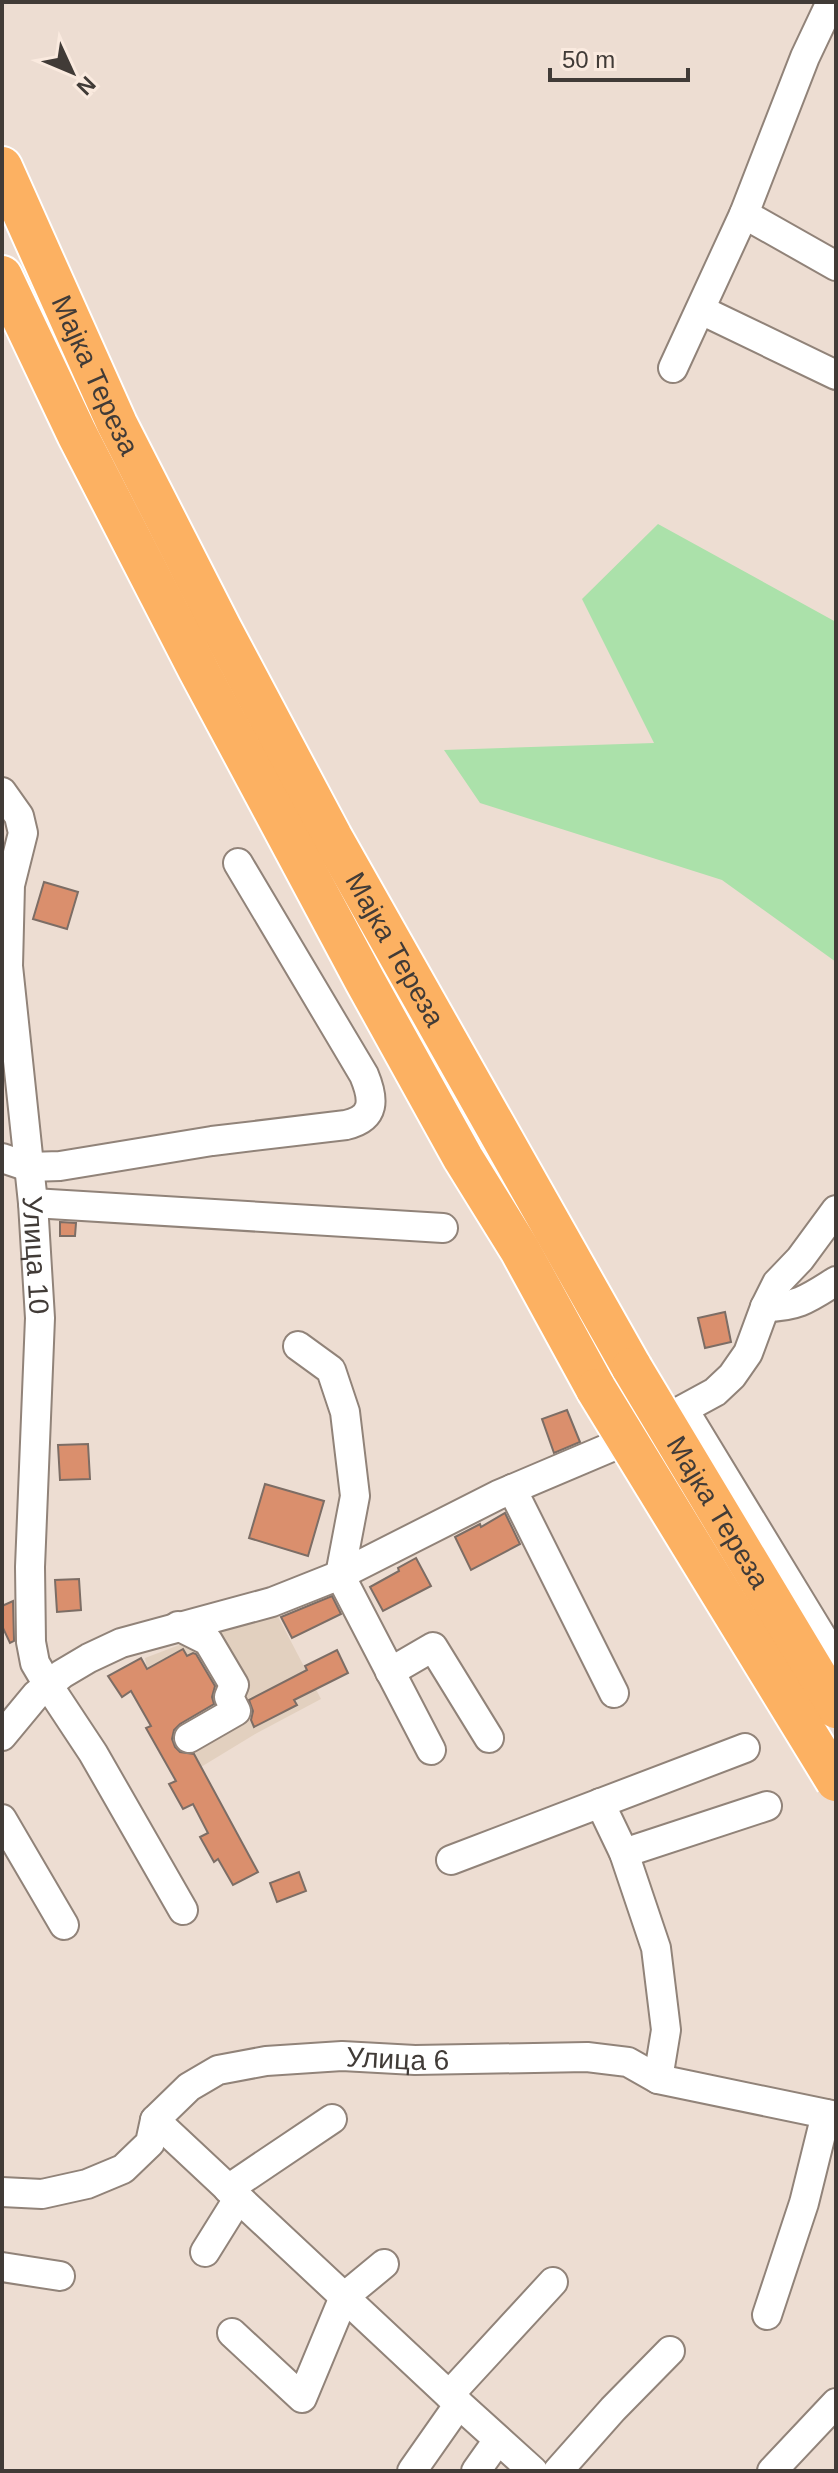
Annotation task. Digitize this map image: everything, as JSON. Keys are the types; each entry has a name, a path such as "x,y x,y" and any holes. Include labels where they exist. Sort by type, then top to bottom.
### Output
{"highway":[{"name":"Мајка Тереза","path":"2,167 117,424 332,837 632,1368 836,1708"},
{"name":"Мајка Тереза","path":"2,276 71,421 198,669 463,1158 520,1250 596,1389 836,1781"}],"street":[{"path":"673,368 744,214 805,57 831,2"},
{"path":"744,214 836,266"},
{"path":"701,310 836,375"},
{"name":"Улица 10","path":"2,792 22,823 23,833 8,901 5,965 33,1203 40,1318 30,1567 31,1642 35,1663 93,1753 183,1910"},
{"path":"2,1158 29,1167 60,1166 212,1141 346,1125 364,1119 368,1114 371,1099 364,1075 238,863"},
{"path":"33,1203 443,1228"},
{"path":"2,1736 23,1709 48,1685 100,1653 121,1643 178,1626 272,1602 340,1575 512,1489 623,1442 715,1392 732,1376 748,1353 777,1283 800,1259 836,1210"},
{"path":"765,1307 787,1307 836,1281"},
{"path":"298,1346 331,1370 345,1412 355,1496 340,1575 431,1750"},
{"path":"684,1410 836,1660"},
{"path":"512,1489 614,1693"},
{"path":"178,1626 208,1641 234,1685 229,1697 236,1711 189,1738"},
{"path":"390,1672 433,1647 489,1738"},
{"path":"451,1860 745,1748"},
{"path":"600,1803 624,1853 659,1968 666,2030 658,2079"},
{"path":"624,1853 767,1806"},
{"path":"2,1819 64,1925"},
{"name":"Улица 6","path":"2,2192 42,2194 87,2184 123,2169 150,2143 155,2120 203,2076 266,2061 342,2056 415,2060 587,2057 628,2062 658,2079 831,2115"},
{"path":"767,2315 831,2115"},
{"path":"205,2252 233,2194 332,2119"},
{"path":"155,2120 533,2471"},
{"path":"232,2333 302,2398 344,2297 384,2264"},
{"path":"2,2267 60,2276"},
{"path":"412,2471 454,2400 553,2282"},
{"path":"558,2471 670,2351"},
{"path":"772,2471 836,2403"},
{"path":"476,2471 498,2440"}],"shaded area":[{"path":"274,1609 321,1699 201,1767 147,1669 145,1658"}],"green space":[{"path":"658,524 836,622 836,962 722,880 480,803 444,750 654,743 582,599"}],"building":[{"path":"44,882 78,892 67,929 33,919"},
{"path":"60,1222 76,1223 75,1236 60,1236"},
{"path":"725,1312 731,1342 705,1348 698,1318"},
{"path":"567,1410 580,1442 554,1453 542,1419"},
{"path":"88,1444 90,1479 60,1480 58,1445"},
{"path":"265,1484 324,1501 308,1556 249,1538"},
{"path":"505,1513 520,1544 471,1570 455,1537"},
{"path":"416,1558 431,1586 383,1611 370,1587"},
{"path":"79,1579 81,1610 57,1612 55,1580"},
{"path":"332,1596 341,1614 292,1638 281,1617"},
{"path":"13,1601 14,1641 10,1643 2,1626 2,1606"},
{"path":"183,1649 187,1656 196,1654 215,1686 214,1704 180,1724 174,1730 172,1739 180,1752 194,1754 258,1872 233,1885 218,1859 214,1862 200,1837 208,1833 193,1804 183,1809 169,1784 176,1781 146,1728 151,1726 131,1691 122,1697 108,1676 141,1658 147,1669"},
{"path":"337,1650 348,1673 294,1700 297,1705 254,1727 249,1700 307,1670 305,1666"},
{"path":"299,1872 306,1891 277,1902 270,1883"}]}
